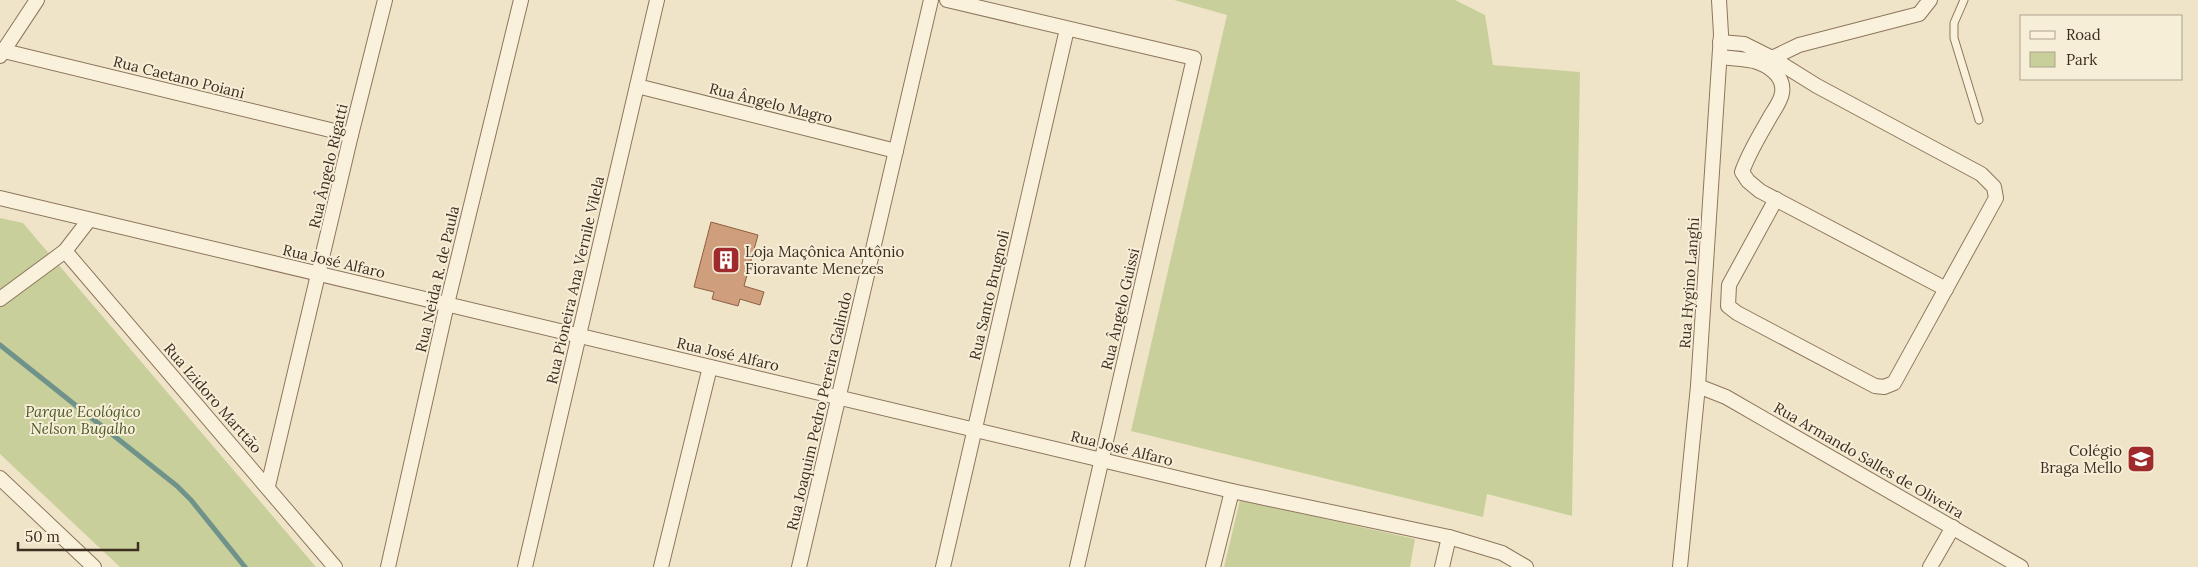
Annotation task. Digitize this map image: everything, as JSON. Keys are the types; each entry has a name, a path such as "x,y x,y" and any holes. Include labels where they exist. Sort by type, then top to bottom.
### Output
{"street":[{"path":"1,52 37,0"},
{"name":"Rua Ângelo Rigatti","path":"268,486 385,0"},
{"name":"Rua Neida R. de Paula","path":"388,567 447,304 521,0"},
{"name":"Rua Pioneira Ana Vernile Vilela","path":"525,567 657,0"},
{"name":"Rua Joaquim Pedro Pereira Galindo","path":"799,567 931,0"},
{"path":"947,0 1067,29"},
{"name":"Rua Hygino Langhi","path":"1680,567 1698,386 1720,57 1719,0"},
{"path":"1720,57 1769,62 1799,45 1919,14 1930,0"},
{"name":"Rua Ângelo Guissi","path":"1067,29 1194,58 1076,567"},
{"name":"Rua Santo Brugnoli","path":"943,567 1067,29"},
{"path":"1720,42 1744,44 1769,62 1817,86 1990,181 1994,187 1996,198 1894,383 1884,387 1875,386 1754,322 1728,306 1729,285 1776,199"},
{"name":"Rua Caetano Poiani","path":"1,52 351,135"},
{"path":"1769,62 1777,74 1782,92 1746,160 1742,172 1748,181 1776,199 1946,289"},
{"name":"Rua Ângelo Magro","path":"637,86 896,151"},
{"name":"Rua José Alfaro","path":"0,198 1232,491 1449,537 1502,553 1526,567"},
{"path":"0,299 65,251 89,220"},
{"name":"Rua Izidoro Marttão","path":"65,251 336,567"},
{"path":"662,567 710,367"},
{"name":"Rua Armando Salles de Oliveira","path":"1698,386 1726,397 2021,567"},
{"path":"0,478 94,567"},
{"path":"1213,567 1232,491"},
{"path":"1930,567 1953,527"},
{"path":"1442,567 1449,537"}],"lane":[{"path":"1964,0 1954,23 1954,38 1979,120"}],"green space":[{"path":"1174,0 1455,0 1485,15 1493,65 1580,72 1572,516 1487,494 1483,517 1131,431 1227,15"},
{"name":"Parque Ecológico Nelson Bugalho","path":"0,218 23,223 316,567 120,567 0,454"},
{"path":"1240,500 1415,539 1410,567 1224,567"}],"building":[{"name":"Loja Maçônica Antônio Fioravante Menezes","path":"711,222 758,235 744,286 764,292 760,305 740,299 738,306 712,299 714,292 694,287"}],"waterway":[{"path":"0,345 177,486 191,500 245,567"}],"place":[{"name":"Loja Maçônica Antônio Fioravante Menezes","path":"726,260"},
{"name":"Colégio Braga Mello","path":"2141,459"}]}
